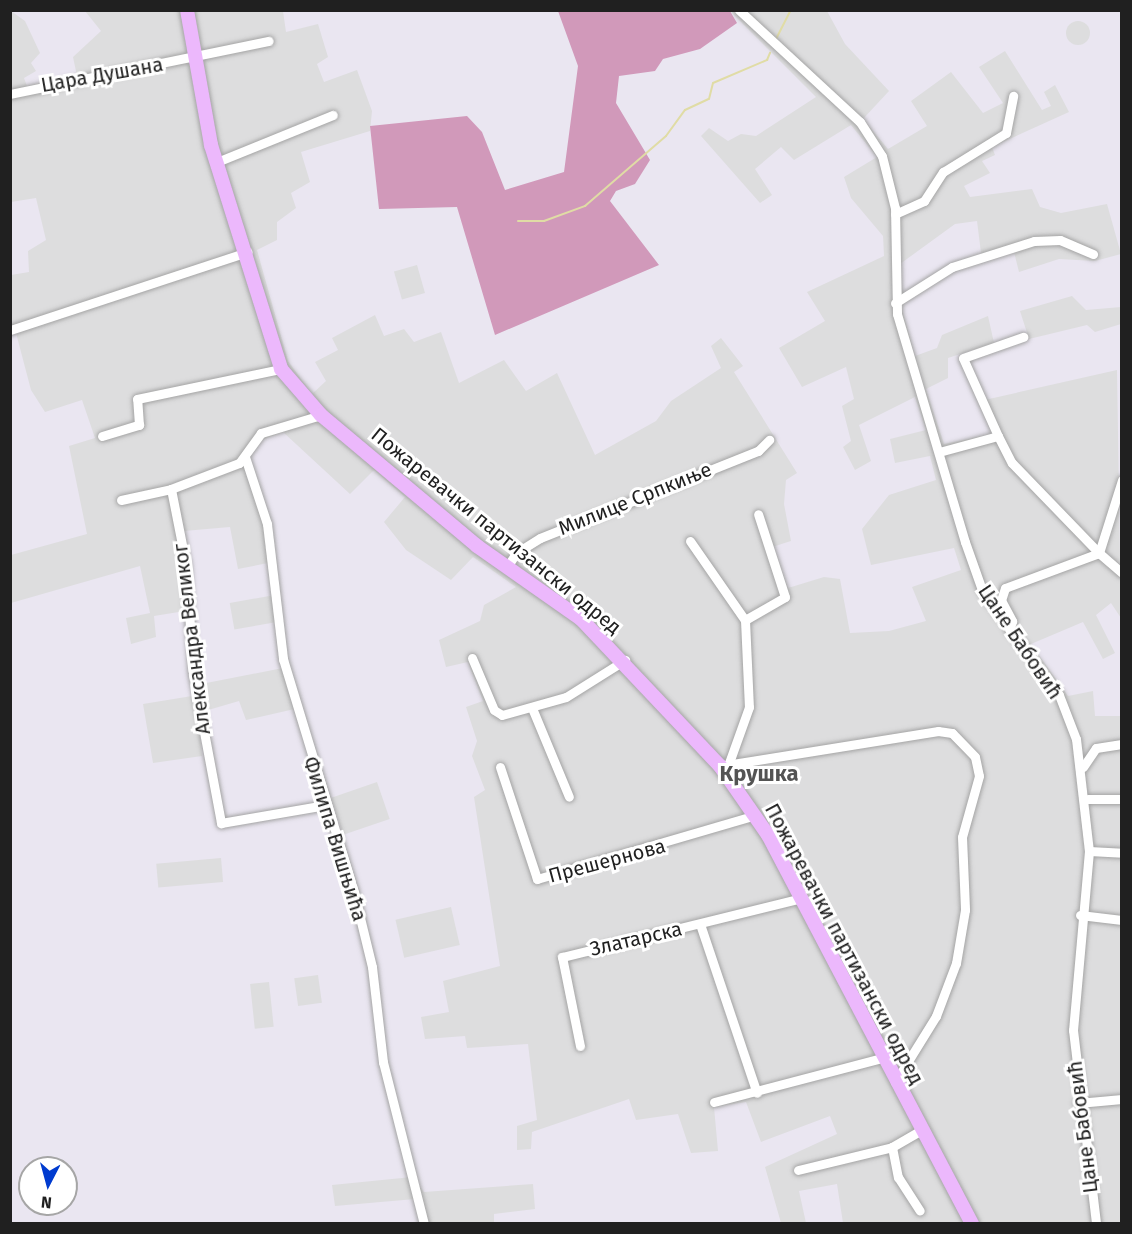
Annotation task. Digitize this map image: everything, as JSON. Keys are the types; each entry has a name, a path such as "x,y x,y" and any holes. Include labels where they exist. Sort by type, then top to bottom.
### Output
{"street":[{"name":"Пожаревачки партизански одред","path":"187,10 217,162 247,252 281,369 321,415 507,567 581,619 625,660 724,765 756,814 798,899 972,1224"},
{"name":"Цане Бабовић","path":"739,10 770,44 843,105 876,142 892,185 895,214 895,303 982,590 1009,630 1059,695 1083,767 1088,799 1089,851 1080,915 1073,1030 1078,1103 1096,1224"},
{"path":"195,58 269,42"},
{"name":"Цара Душана","path":"10,94 195,58"},
{"path":"895,214 924,201 943,172 1006,133 1013,96"},
{"path":"217,162 333,115"},
{"path":"895,303 952,267 1034,241 1060,240 1093,254"},
{"path":"10,330 247,252"},
{"path":"1023,337 963,358 1012,463 1099,553 1122,573"},
{"path":"102,436 139,425 137,399 281,369"},
{"path":"121,500 171,489 219,473 245,457 261,434 321,415"},
{"path":"939,452 998,436"},
{"name":"Милице Српкиње","path":"507,567 516,553 540,538 758,451 769,440"},
{"name":"Филипа Вишњића","path":"245,457 267,524 283,659 372,966 383,1062 424,1224"},
{"path":"1099,553 1122,480"},
{"name":"Александра Великог","path":"171,489 186,565 193,673 222,823 325,805"},
{"path":"745,620 785,597 758,514"},
{"path":"690,541 745,620 749,707 724,765"},
{"path":"1009,630 1012,621 1001,600 1005,588 1099,553"},
{"path":"472,658 497,715 532,708 566,697 625,660"},
{"path":"532,708 568,797"},
{"path":"724,765 938,731 951,733 975,757 979,776 962,837 965,910 956,963 936,1016 895,1082"},
{"path":"1083,767 1096,748 1122,744"},
{"name":"Прешернова","path":"500,767 537,879 756,814"},
{"path":"1088,799 1122,799"},
{"path":"1089,851 1122,853"},
{"name":"Златарска","path":"580,1046 562,957 798,899"},
{"path":"1080,915 1122,920"},
{"path":"700,924 757,1093"},
{"path":"714,1102 757,1093 882,1058"},
{"path":"1078,1103 1122,1099"},
{"path":"798,1170 892,1147 921,1131"},
{"path":"892,1147 895,1168 920,1211"}],"shaded area":[{"path":"11,11 25,21 40,53 31,63 36,71 24,78 27,86 77,76 73,57 101,31 85,11 283,11 286,32 318,24 328,57 317,64 324,82 357,70 372,111 370,131 301,152 310,182 291,193 296,208 277,222 277,240 257,250 288,361 312,394 326,381 315,362 338,350 332,338 375,315 384,336 404,329 414,342 441,332 459,383 504,360 526,391 557,373 595,455 656,421 671,401 721,368 711,346 721,338 743,366 734,372 797,473 786,480 784,504 791,541 772,547 788,588 824,577 840,579 850,633 889,631 926,621 912,587 961,570 954,548 871,565 862,529 889,495 936,480 930,456 895,463 890,439 926,430 915,397 859,425 871,461 855,470 843,447 851,441 842,406 854,399 846,367 802,387 779,348 825,321 807,292 884,256 883,236 851,198 844,177 877,157 851,125 794,160 781,147 755,169 772,195 760,203 701,136 709,128 728,141 741,134 756,136 816,97 730,11 827,11 845,44 889,91 863,119 888,149 927,126 911,101 951,72 983,113 1003,103 979,67 1005,51 1042,110 1051,106 1044,92 1055,85 1069,112 992,147 995,155 982,161 990,173 964,186 970,197 1032,189 1040,207 1061,213 1107,204 1121,254 1095,261 1059,259 1019,272 1014,252 982,261 977,221 955,224 900,264 901,305 915,356 937,348 942,335 988,316 994,343 948,358 948,378 926,389 944,444 992,434 980,401 1117,370 1121,618 1111,603 1096,615 1115,653 1103,659 1083,622 1031,644 1068,696 1093,691 1095,716 1121,716 1121,1223 843,1223 837,1184 799,1191 806,1223 781,1223 765,1167 837,1134 830,1116 761,1142 746,1102 714,1107 718,1151 691,1153 678,1114 636,1120 629,1099 532,1132 531,1149 517,1150 517,1126 537,1120 528,1044 467,1048 465,1036 425,1039 421,1017 449,1012 443,981 500,966 474,797 485,790 472,756 477,741 466,707 483,701 468,662 446,667 439,640 480,621 484,605 516,587 473,557 451,580 406,550 384,522 405,497 374,470 350,494 283,432 259,441 249,458 271,525 273,562 238,569 230,527 184,531 191,610 154,616 156,637 131,644 126,618 150,613 140,566 11,603 11,555 87,534 69,446 95,438 82,400 45,412 31,390 16,333 11,335 11,275 29,272 28,251 46,240 36,198 11,202"},
{"path":"558,11 730,11 737,23 700,49 663,59 655,71 619,76 616,103 650,160 635,184 616,191 610,201 659,265 495,335 457,207 379,209 370,126 467,116 482,132 505,190 564,172 578,66"},
{"path":"1078,21 1083,22 1089,28 1089,38 1083,44 1078,45 1073,44 1067,38 1066,33 1067,28 1073,22"},
{"path":"417,265 425,293 402,299 394,272"},
{"path":"1072,296 1086,310 1121,307 1121,324 1095,332 1087,325 1029,339 1020,311"},
{"path":"275,595 280,622 234,630 230,603"},
{"path":"288,667 299,708 246,720 239,701 198,713 202,756 153,763 143,704 192,696 191,686"},
{"path":"377,782 390,819 343,835 331,798"},
{"path":"221,858 223,882 158,888 156,864"},
{"path":"451,907 460,945 404,958 395,920"},
{"path":"318,975 322,1003 298,1006 294,978"},
{"path":"269,982 274,1027 255,1029 250,984"},
{"path":"412,1177 424,1192 533,1184 535,1209 494,1214 494,1223 421,1223 415,1199 335,1206 332,1185"}],"waterway":[{"path":"775,41 791,10"},
{"path":"518,221 544,221 585,206 666,136 685,110 709,99 713,83 767,60 770,53"}],"district":[{"name":"Крушка","path":"759,774"}]}
